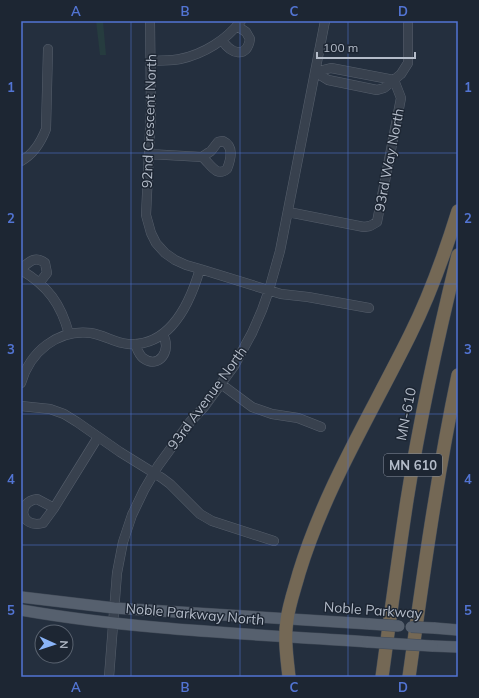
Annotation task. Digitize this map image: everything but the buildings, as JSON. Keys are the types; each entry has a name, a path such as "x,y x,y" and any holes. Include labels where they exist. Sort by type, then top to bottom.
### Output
{"highway":[{"path":"289,677 286,637 287,620 303,560 321,512 343,462 422,310 442,261 458,211"},
{"name":"MN-610","path":"382,677 416,445 440,330 458,254"},
{"name":"MN 610","path":"409,677 434,499 458,375"}],"main road":[{"name":"Noble Parkway North","path":"21,597 114,608 287,620"},
{"name":"Noble Parkway North","path":"21,610 197,631 458,648"},
{"name":"Noble Parkway","path":"287,620 458,630"}],"street":[{"name":"92nd Crescent North","path":"150,21 151,60 146,209 147,221 156,244 165,253 180,262 281,294 308,297 369,308"},
{"name":"93rd Avenue North","path":"109,677 117,573 123,542 132,515 154,472 174,443 204,407 234,366 252,333 269,290 280,251 325,21"},
{"path":"315,72 328,80 377,90 384,88 401,74 408,63 408,21"},
{"path":"151,60 179,59 193,55 222,40 239,23 250,39 249,45 241,52 235,52 227,48 222,40"},
{"path":"21,161 35,149 42,140 46,129 48,49"},
{"path":"315,72 331,68 394,80"},
{"name":"93rd Way North","path":"288,212 364,227 370,226 377,222 401,98 394,80"},
{"path":"149,154 202,157"},
{"path":"40,282 46,273 45,263 42,260 32,260 21,269 40,282 54,298 69,334"},
{"path":"21,384 27,368 37,352 57,338 69,334 91,333 119,342 142,344 150,342 163,335 180,314 189,298 200,269"},
{"path":"135,344 142,357 148,361 157,360 164,355 166,351 166,342 163,335"},
{"path":"220,384 252,407 272,414 298,418 321,427"},
{"path":"21,406 50,409 64,414 120,452 154,472 170,484 200,514 212,521 274,541"},
{"path":"54,508 98,437"}],"green space":[{"path":"96,21 103,21 106,55 100,55"}]}
